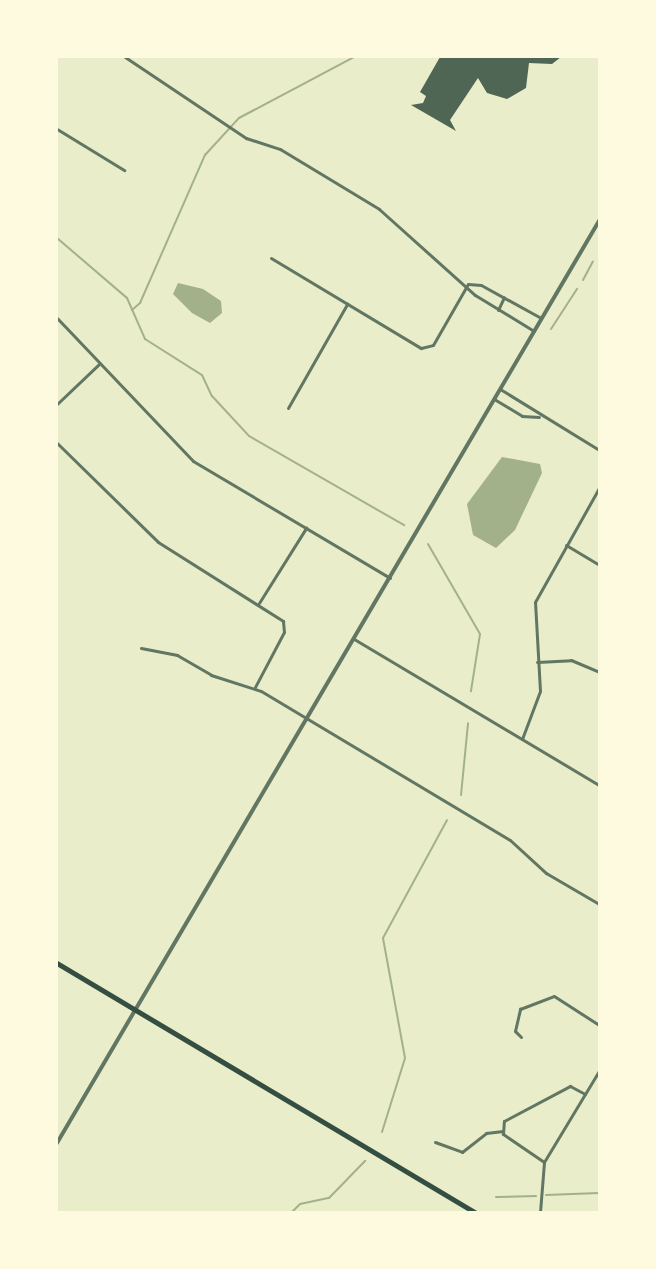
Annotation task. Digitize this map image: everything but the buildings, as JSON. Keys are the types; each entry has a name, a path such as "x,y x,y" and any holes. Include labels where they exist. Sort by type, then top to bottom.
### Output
{"main road":[{"path":"57,963 476,1212"}],"street":[{"path":"124,57 187,94 246,138 280,149 379,209 498,310 534,331"},
{"path":"57,129 124,170"},
{"path":"57,1143 137,1012 599,220"},
{"path":"271,258 421,348 433,345 468,284"},
{"path":"468,284 504,297 542,318"},
{"path":"498,310 504,297"},
{"path":"288,408 347,304"},
{"path":"57,318 193,462 390,578"},
{"path":"57,404 100,363"},
{"path":"500,389 540,417 599,450"},
{"path":"494,399 522,416 540,417"},
{"path":"57,443 149,534 259,604 285,626 255,687"},
{"path":"522,739 538,704 532,611 599,488"},
{"path":"259,604 306,528"},
{"path":"566,545 599,565"},
{"path":"354,639 599,785"},
{"path":"141,648 177,655 211,675 255,687 510,840 546,873 599,904"},
{"path":"537,662 571,660 599,672"},
{"path":"521,1037 515,1031 520,1009 554,996 599,1025"},
{"path":"540,1212 544,1162 599,1071"},
{"path":"503,1131 504,1121 570,1086 585,1094"},
{"path":"435,1142 462,1152 486,1133 503,1131 544,1162"},
{"path":"534,1212 540,1205"}],"shaded area":[{"path":"178,283 203,289 221,301 222,313 210,323 192,313 173,294"},
{"path":"502,457 540,464 542,473 515,530 496,548 473,535 467,504"}],"waterway":[{"path":"132,310 140,303 205,155 239,118 354,57"},
{"path":"57,238 127,298 145,339 202,375 212,396 249,436 404,525"},
{"path":"583,280 593,261"},
{"path":"551,329 577,289"},
{"path":"428,544 480,634 471,691"},
{"path":"461,795 468,723"},
{"path":"382,1132 405,1058 383,938 447,820"},
{"path":"292,1212 300,1204 329,1198 365,1161"},
{"path":"546,1195 599,1193"},
{"path":"496,1197 536,1196"}]}
